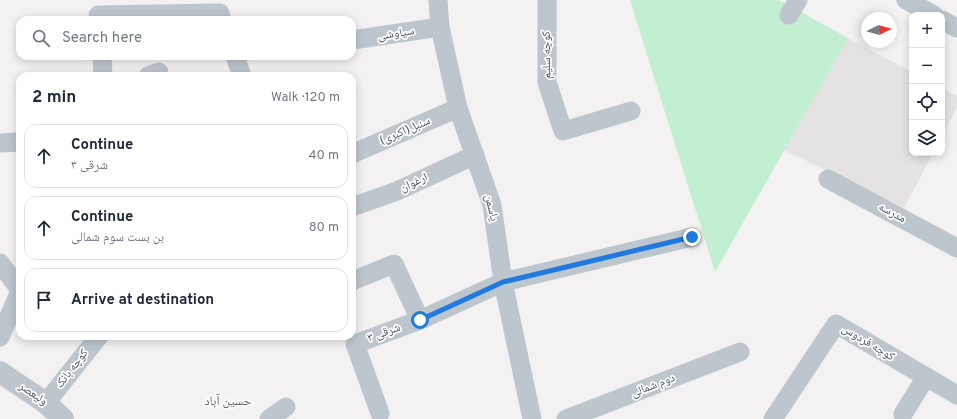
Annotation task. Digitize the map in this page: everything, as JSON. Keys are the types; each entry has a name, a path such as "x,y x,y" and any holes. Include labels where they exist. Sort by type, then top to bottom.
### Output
{"street":[{"name":"یاسمن","path":"438,0 440,27 458,108 492,204 503,282 532,419"},
{"name":"کوچه سلیم","path":"547,0 547,82 563,131 631,112"},
{"path":"906,0 928,12"},
{"path":"99,12 220,13 221,16"},
{"path":"945,22 957,28"},
{"name":"سیاوشی","path":"356,39 440,27"},
{"path":"102,60 103,72"},
{"path":"236,60 241,72"},
{"name":"سنبل(اکبری)","path":"356,152 458,108"},
{"path":"0,143 16,142"},
{"name":"ارغوان","path":"356,206 397,192 475,154"},
{"name":"مدرسه","path":"828,179 957,248"},
{"name":"۳ شرقی","path":"380,412 355,344 420,320 503,282 692,237"},
{"path":"0,263 16,285"},
{"path":"356,279 394,264 420,320"},
{"path":"0,337 16,300"},
{"name":"کوچه فردوس","path":"773,419 836,324 957,395"},
{"name":"کوچه بانک","path":"46,403 96,340"},
{"name":"دوم شمالی","path":"566,419 740,352"},
{"name":"ولیعصر","path":"0,372 46,403 63,419"},
{"path":"903,414 926,378"},
{"path":"269,419 286,407"}],"shaded area":[{"path":"848,38 861,45 861,48 867,48 909,70 909,156 931,156 904,208 784,150"},
{"path":"945,90 957,96 957,108 945,130"}],"green space":[{"path":"630,0 779,0 848,38 715,272"}],"district":[{"name":"حسین آباد","path":"228,402"}],"route":[{"path":"420,320 503,282 692,237"}]}
